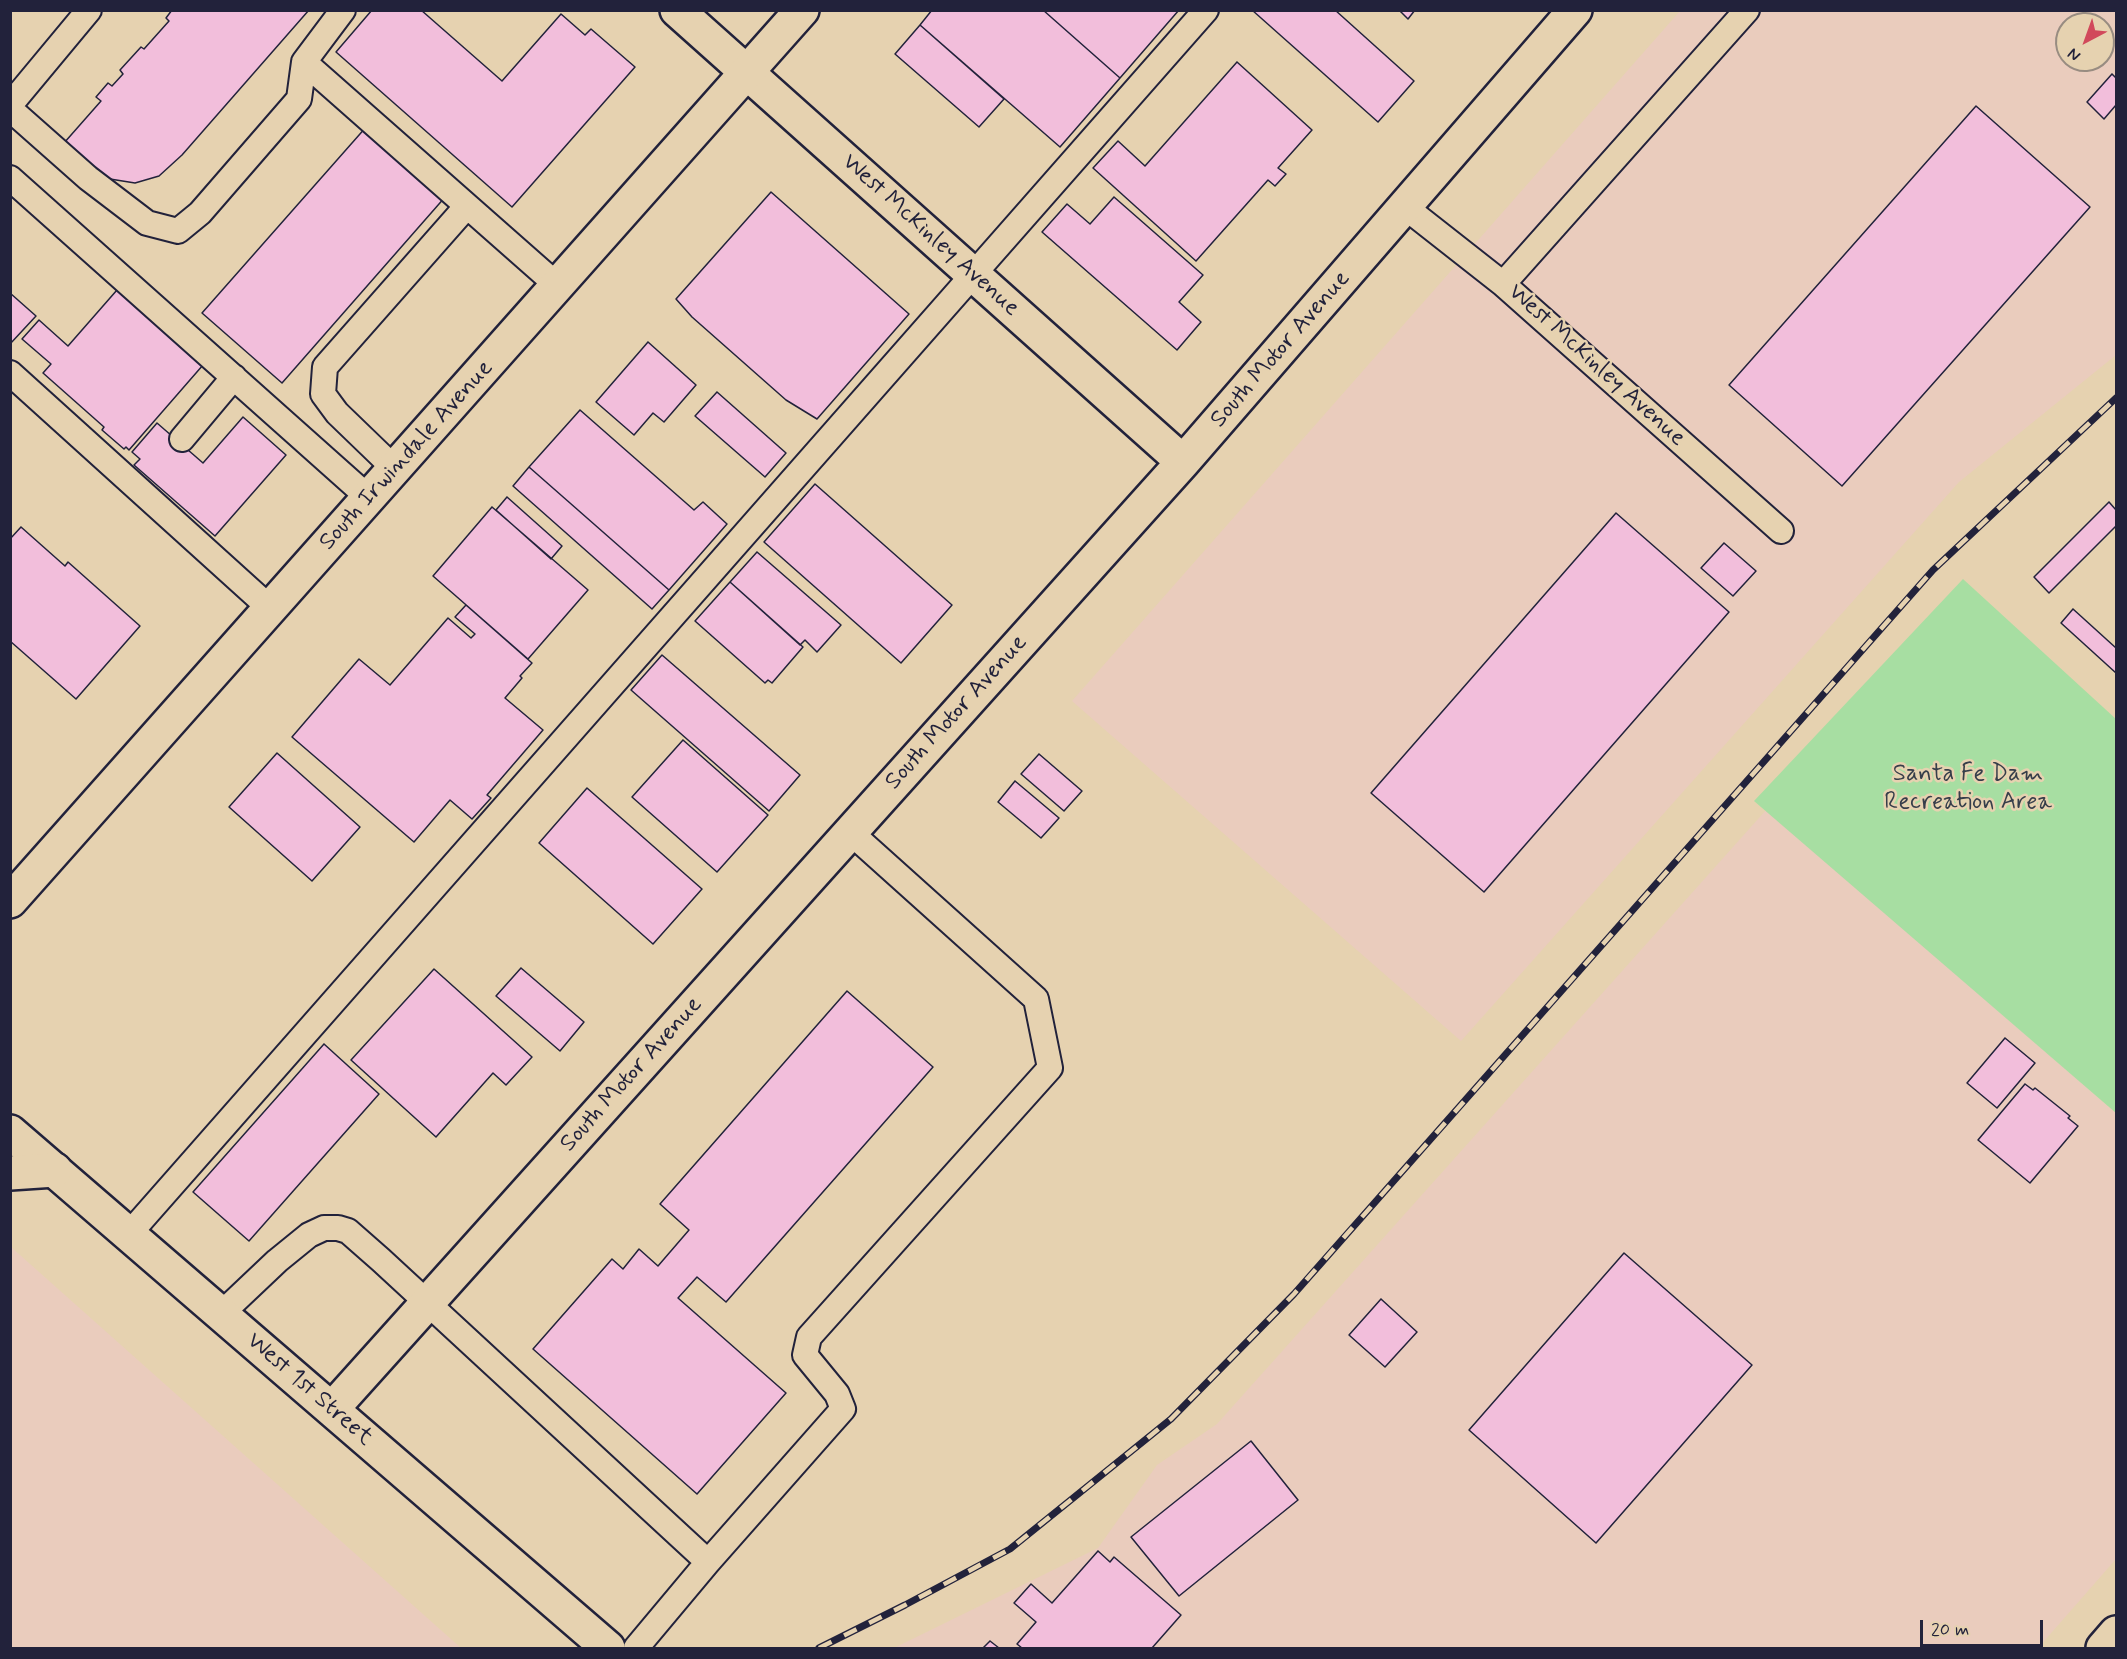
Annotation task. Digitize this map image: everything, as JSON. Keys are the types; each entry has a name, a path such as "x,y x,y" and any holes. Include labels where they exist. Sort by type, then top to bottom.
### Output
{"street":[{"name":"West McKinley Avenue","path":"677,10 1183,462"},
{"name":"South Irwindale Avenue","path":"13,894 271,609 802,10"},
{"name":"South Motor Avenue","path":"332,1409 1183,462 1575,10"},
{"name":"West 1st Street","path":"10,1132 608,1648"},
{"path":"10,1173 55,1170"},
{"path":"2103,1648 2116,1633"}],"lane":[{"path":"89,10 10,107 88,178 147,223 178,231 200,213 299,99 304,62 343,10"},
{"path":"129,1234 1206,10"},
{"path":"1503,284 1747,10"},
{"path":"304,62 558,286"},
{"path":"10,178 369,498"},
{"path":"395,469 337,413 324,394 325,367 467,206"},
{"name":"West McKinley Avenue","path":"1405,207 1503,284 1781,531"},
{"path":"10,373 271,609"},
{"path":"182,439 234,377"},
{"path":"636,1648 708,1562 843,1409 837,1394 805,1355 809,1337 1050,1068 1036,999 850,832"},
{"path":"221,1314 277,1261 309,1235 324,1228 338,1228 348,1232 708,1562"}],"shaded area":[{"path":"1680,11 2116,11 2116,355 1959,482 1461,1041 1072,701"},
{"path":"1767,809 2116,1113 2116,1559 2038,1648 894,1648 1098,1548 1157,1465 1217,1424"},
{"path":"11,1247 461,1648 11,1648"}],"green space":[{"name":"Santa Fe Dam Recreation Area","path":"1963,579 2116,719 2116,1113 1754,801"}],"building":[{"path":"172,10 309,10 182,155 159,176 135,183 110,179 93,169 64,143 101,101 96,97 108,83 112,86 123,74 120,70 141,47 144,49 169,21 166,18"},
{"path":"372,10 421,10 502,81 561,14 585,35 591,29 635,67 512,207 336,52"},
{"path":"932,10 1043,10 1120,78 1060,147 920,25"},
{"path":"1043,10 1179,10 1120,78"},
{"path":"1252,10 1335,10 1414,81 1378,122"},
{"path":"1399,10 1415,10 1408,19"},
{"path":"920,25 1004,99 979,127 895,54"},
{"path":"1237,62 1312,130 1278,168 1286,174 1275,186 1268,180 1196,261 1093,168 1118,141 1145,166"},
{"path":"2112,74 2116,78 2116,105 2104,119 2087,102"},
{"path":"1976,106 2090,207 1842,486 1729,385"},
{"path":"367,126 446,196 282,383 202,313"},
{"path":"771,192 909,314 817,419 786,400 692,317 676,299"},
{"path":"1114,197 1203,275 1179,302 1201,322 1177,350 1042,232 1067,204 1090,224"},
{"path":"117,290 203,365 129,450 126,447 124,449 102,430 104,427 43,373 51,364 22,339 39,320 68,346"},
{"path":"10,293 36,316 10,344"},
{"path":"648,342 696,385 664,422 653,413 634,435 596,402"},
{"path":"717,392 786,453 765,477 695,416"},
{"path":"580,410 694,510 703,502 727,524 669,590 529,467"},
{"path":"243,417 286,455 215,536 134,465 140,459 132,452 157,423 203,463"},
{"path":"529,467 669,590 652,609 513,486"},
{"path":"815,484 952,605 901,663 764,542"},
{"path":"507,497 562,546 551,559 496,510"},
{"path":"2109,502 2116,510 2116,526 2049,593 2034,577"},
{"path":"492,507 588,590 528,659 433,576"},
{"path":"1616,513 1729,612 1484,892 1371,793"},
{"path":"21,527 65,566 68,562 140,626 76,699 10,641 10,539"},
{"path":"1724,543 1756,571 1733,596 1701,568"},
{"path":"757,552 841,625 817,652 805,640 800,645 730,582"},
{"path":"730,582 803,647 772,683 768,680 765,683 695,621"},
{"path":"466,605 532,663 505,698 543,730 487,795 491,798 472,819 450,800 414,842 292,737 359,659 390,685 448,618 471,638 475,634 455,617"},
{"path":"2073,609 2116,648 2116,673 2061,623"},
{"path":"662,655 800,775 769,811 631,690"},
{"path":"683,740 768,815 717,872 632,797"},
{"path":"277,753 360,827 312,881 229,807"},
{"path":"1039,754 1082,791 1064,811 1021,774"},
{"path":"1015,781 1059,818 1041,838 998,802"},
{"path":"587,788 702,889 653,944 539,843"},
{"path":"521,968 584,1022 560,1051 496,996"},
{"path":"434,969 532,1057 506,1085 493,1073 436,1137 351,1060"},
{"path":"847,991 933,1067 726,1302 697,1277 678,1298 786,1393 697,1494 533,1349 612,1259 623,1269 639,1249 658,1266 689,1230 660,1204"},
{"path":"2005,1038 2035,1063 1997,1108 1967,1083"},
{"path":"324,1044 379,1094 249,1241 193,1192"},
{"path":"2025,1084 2033,1090 2035,1088 2070,1116 2068,1118 2078,1126 2030,1183 1978,1140"},
{"path":"1624,1253 1752,1365 1596,1543 1469,1430"},
{"path":"1381,1299 1417,1332 1385,1367 1349,1335"},
{"path":"1251,1441 1298,1500 1179,1596 1131,1537"},
{"path":"1098,1551 1110,1562 1114,1557 1181,1615 1152,1648 1022,1648 1017,1644 1036,1622 1014,1603 1031,1584 1052,1603"},
{"path":"990,1641 999,1648 983,1648"}],"railway":[{"path":"819,1648 1010,1549 1171,1419 1294,1294 1933,570 2116,398"}]}
